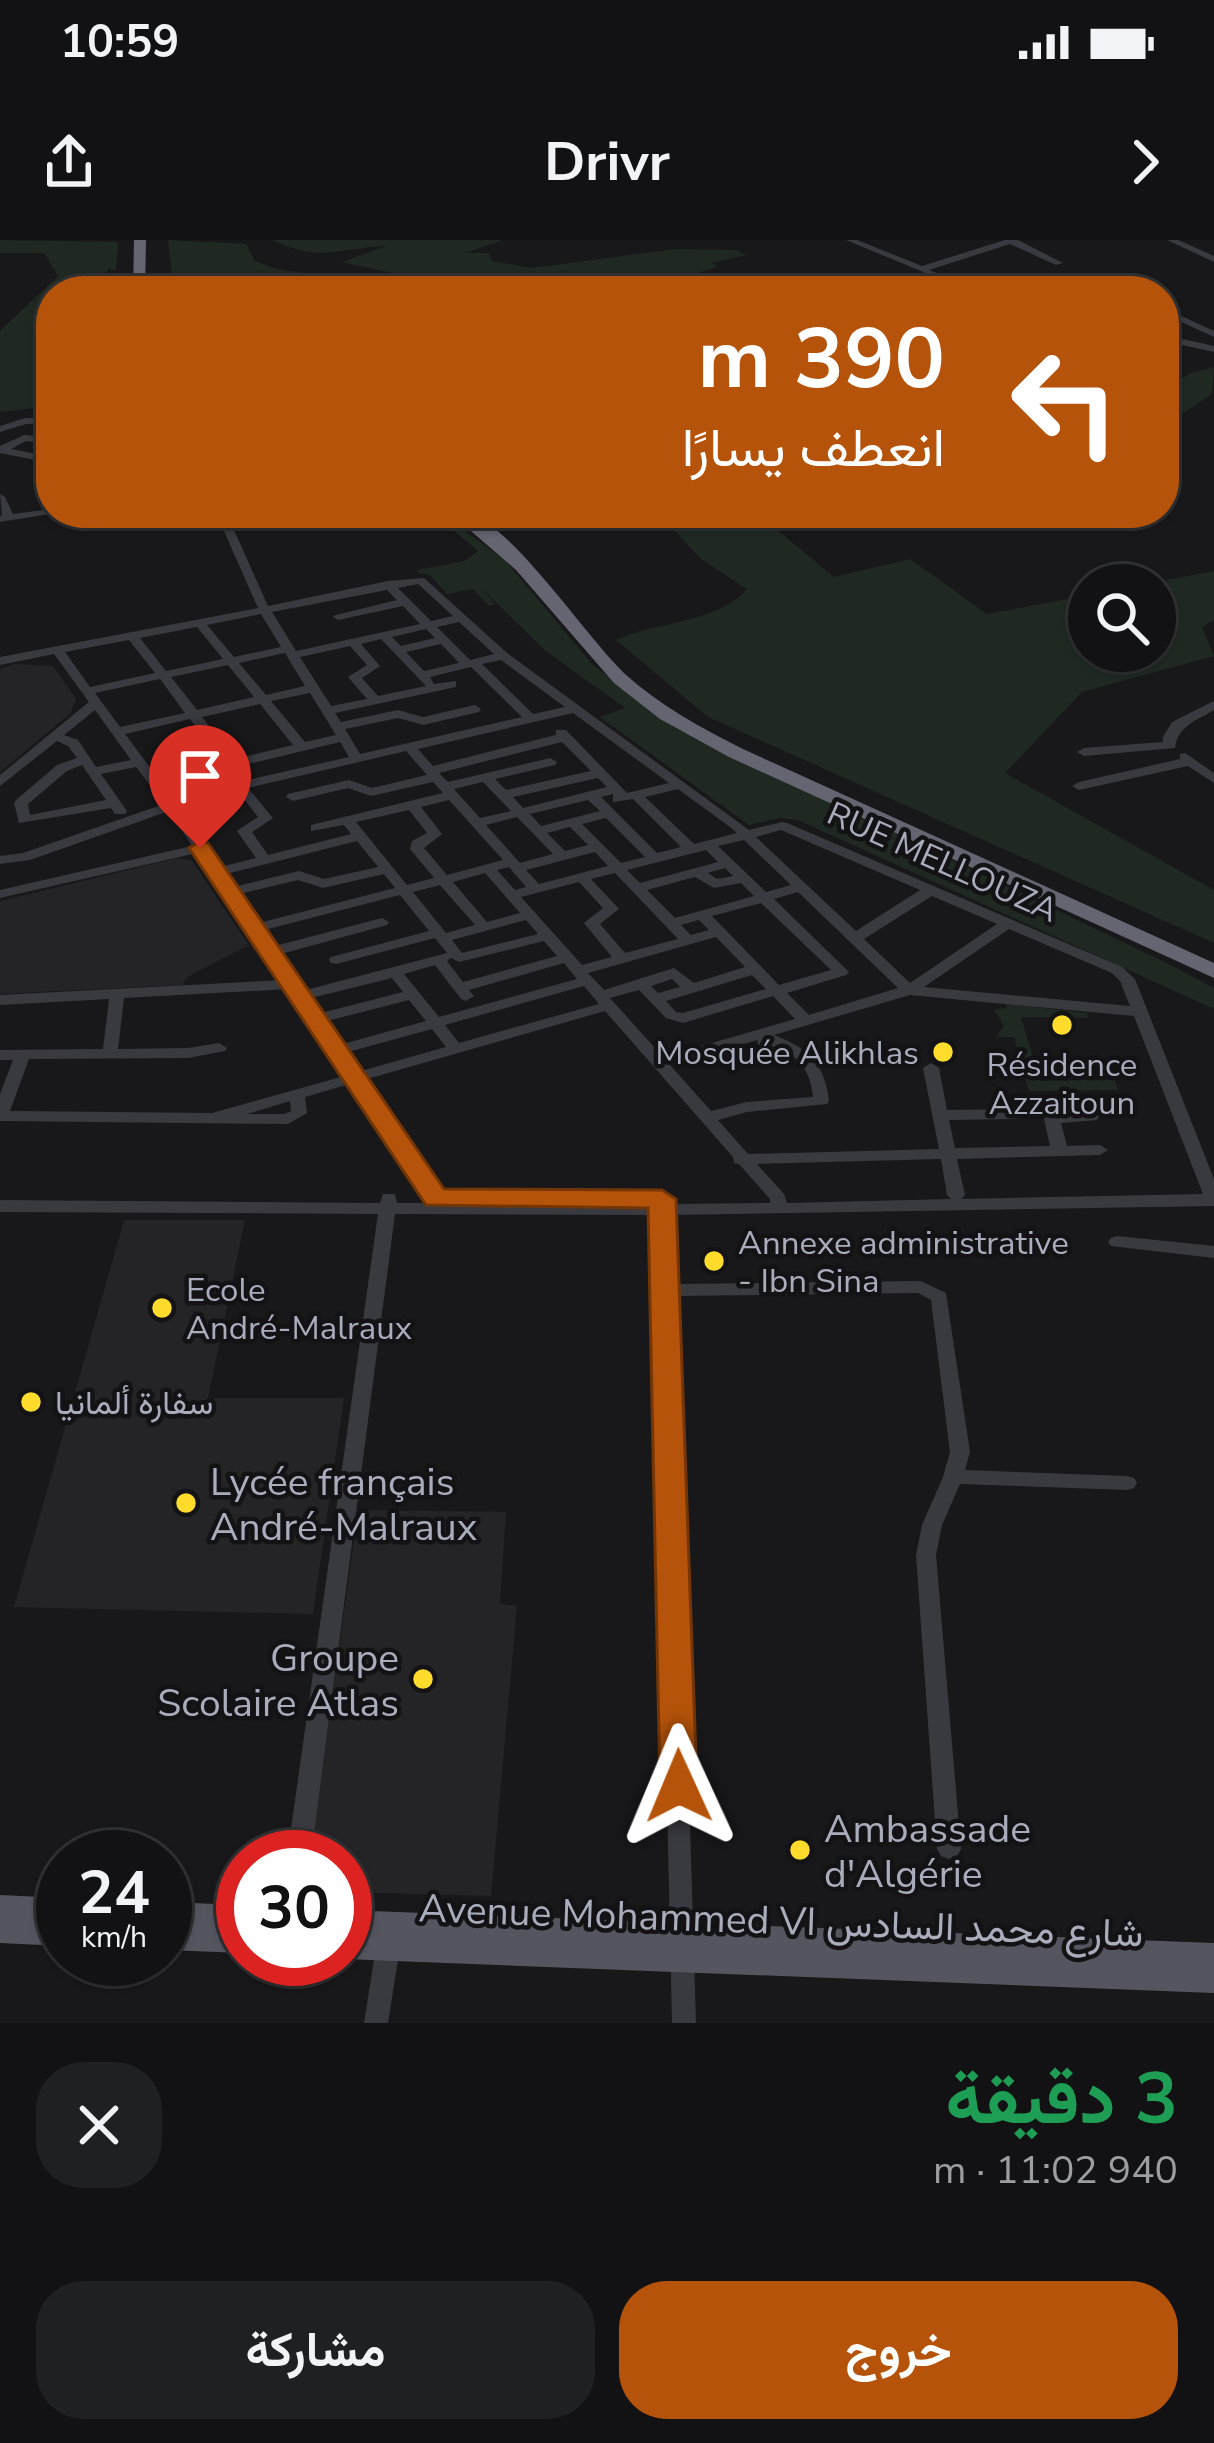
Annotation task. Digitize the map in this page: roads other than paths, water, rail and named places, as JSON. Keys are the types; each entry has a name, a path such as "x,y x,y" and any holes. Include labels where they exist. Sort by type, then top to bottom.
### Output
{"highway":[{"path":"127,276 129,240"},
{"path":"139,276 140,240"},
{"path":"477,528 524,564 606,664 664,713 736,753 1212,961"},
{"path":"495,528 542,565 620,661 692,717 1212,961"},
{"path":"973,860 1214,983"}],"main road":[{"path":"0,1908 36,1910"},
{"name":"Avenue Mohammed VI شارع محمد السادس","path":"372,1925 1214,1979"},
{"path":"0,1930 36,1932"},
{"name":"Avenue Mohammed VI شارع محمد السادس","path":"372,1946 1214,1957"}],"street":[{"path":"850,240 938,276"},
{"path":"920,269 1012,240 1060,262"},
{"path":"1171,240 1214,260"},
{"path":"1179,318 1214,334"},
{"path":"1179,341 1214,349"},
{"path":"0,429 36,421"},
{"path":"1,450 24,437 36,439"},
{"path":"1,450 36,457"},
{"path":"0,497 4,519 36,514"},
{"path":"227,528 264,609 357,759"},
{"path":"0,661 388,584 424,581 503,656 744,833 909,990 1141,1012"},
{"path":"388,584 443,640 566,737 689,847"},
{"path":"321,597 374,666 354,676 375,700"},
{"path":"338,616 405,602"},
{"path":"372,608 397,650 433,688"},
{"path":"0,782 55,736 91,697 163,675 462,618"},
{"path":"199,622 302,747"},
{"path":"132,635 231,764 266,818 244,831 264,860"},
{"path":"397,650 443,640"},
{"path":"57,650 217,872 435,1199"},
{"path":"421,675 503,656"},
{"path":"439,670 493,727"},
{"path":"327,711 452,684"},
{"path":"116,732 313,688"},
{"path":"1170,745 1169,736 1177,725 1214,705"},
{"path":"0,860 30,856 170,804 577,708"},
{"path":"154,782 302,747 398,714 426,721 476,709"},
{"path":"55,736 71,742 127,822"},
{"path":"316,828 412,805 441,783 533,745 566,737"},
{"path":"533,745 568,781"},
{"path":"1084,752 1170,745 1214,779"},
{"path":"409,747 535,888"},
{"path":"1079,786 1191,761"},
{"path":"114,803 24,821 20,805 62,768 139,762"},
{"path":"293,797 352,784 374,792 486,777 550,762"},
{"path":"503,795 601,773"},
{"path":"278,777 328,844"},
{"path":"486,777 562,856"},
{"path":"538,831 573,822 626,794 681,784"},
{"path":"477,824 520,813 600,804"},
{"path":"600,804 653,857"},
{"path":"412,805 436,834 417,844 417,849 484,927"},
{"path":"348,820 455,954 462,958 547,936"},
{"path":"573,822 688,940"},
{"name":"RUE MELLOUZA","path":"511,895 744,833 790,827 1122,973 1212,1192"},
{"path":"217,872 360,836"},
{"path":"642,985 673,1017 682,1018 841,970 707,843"},
{"path":"255,928 488,868 598,847"},
{"path":"0,894 200,848"},
{"path":"637,888 729,863"},
{"path":"488,868 776,1199 1212,1192"},
{"path":"230,892 299,874 323,884 387,869"},
{"path":"698,872 714,884 745,878"},
{"path":"581,876 612,910 591,923 622,959"},
{"path":"672,923 801,886"},
{"path":"855,938 932,889"},
{"path":"365,900 399,944"},
{"path":"336,961 529,915"},
{"path":"702,915 805,1020"},
{"path":"272,952 382,922"},
{"path":"658,1064 909,990 1009,922"},
{"path":"460,988 576,970 719,932"},
{"path":"320,939 352,982"},
{"path":"0,1000 298,990 352,982 455,954"},
{"path":"438,959 478,1011"},
{"path":"655,998 755,969"},
{"path":"338,1050 478,1011 576,970"},
{"path":"394,972 456,1049"},
{"path":"23,1054 0,1116 293,1118 299,1113 297,1095 456,1049 674,973 691,988"},
{"path":"110,1054 117,993"},
{"path":"317,1019 412,994"},
{"path":"371,1005 392,1035"},
{"path":"761,1035 768,1054 787,1056"},
{"path":"705,1118 748,1107 821,1101 818,1076 806,1054 761,1035"},
{"path":"0,1054 188,1054 219,1048"},
{"path":"932,1068 956,1195"},
{"path":"940,1115 1017,1114"},
{"path":"1060,1151 1053,1118 1091,1116"},
{"path":"740,1159 1100,1150"},
{"path":"0,1206 435,1199 662,1210 776,1199 1212,1192"},
{"path":"0,1195 388,1203"},
{"path":"303,1830 388,1203"},
{"path":"662,1210 685,2023"},
{"path":"1118,1242 1214,1252"},
{"path":"665,1290 920,1287 934,1291 941,1301 960,1452 953,1477 933,1512 926,1555 949,1849"},
{"path":"953,1477 1127,1483"},
{"path":"376,2023 388,1947"}],"place":[{"name":"Résidence Azzaitoun","path":"1062,1025"},
{"name":"Mosquée Alikhlas","path":"943,1052"},
{"name":"Annexe administrative - Ibn Sina","path":"714,1261"},
{"name":"Ecole André-Malraux","path":"162,1308"},
{"name":"سفارة ألمانيا","path":"31,1402"},
{"name":"Lycée français André-Malraux","path":"186,1503"},
{"name":"Groupe Scolaire Atlas","path":"423,1679"},
{"name":"Ambassade d'Algérie","path":"800,1850"}]}
